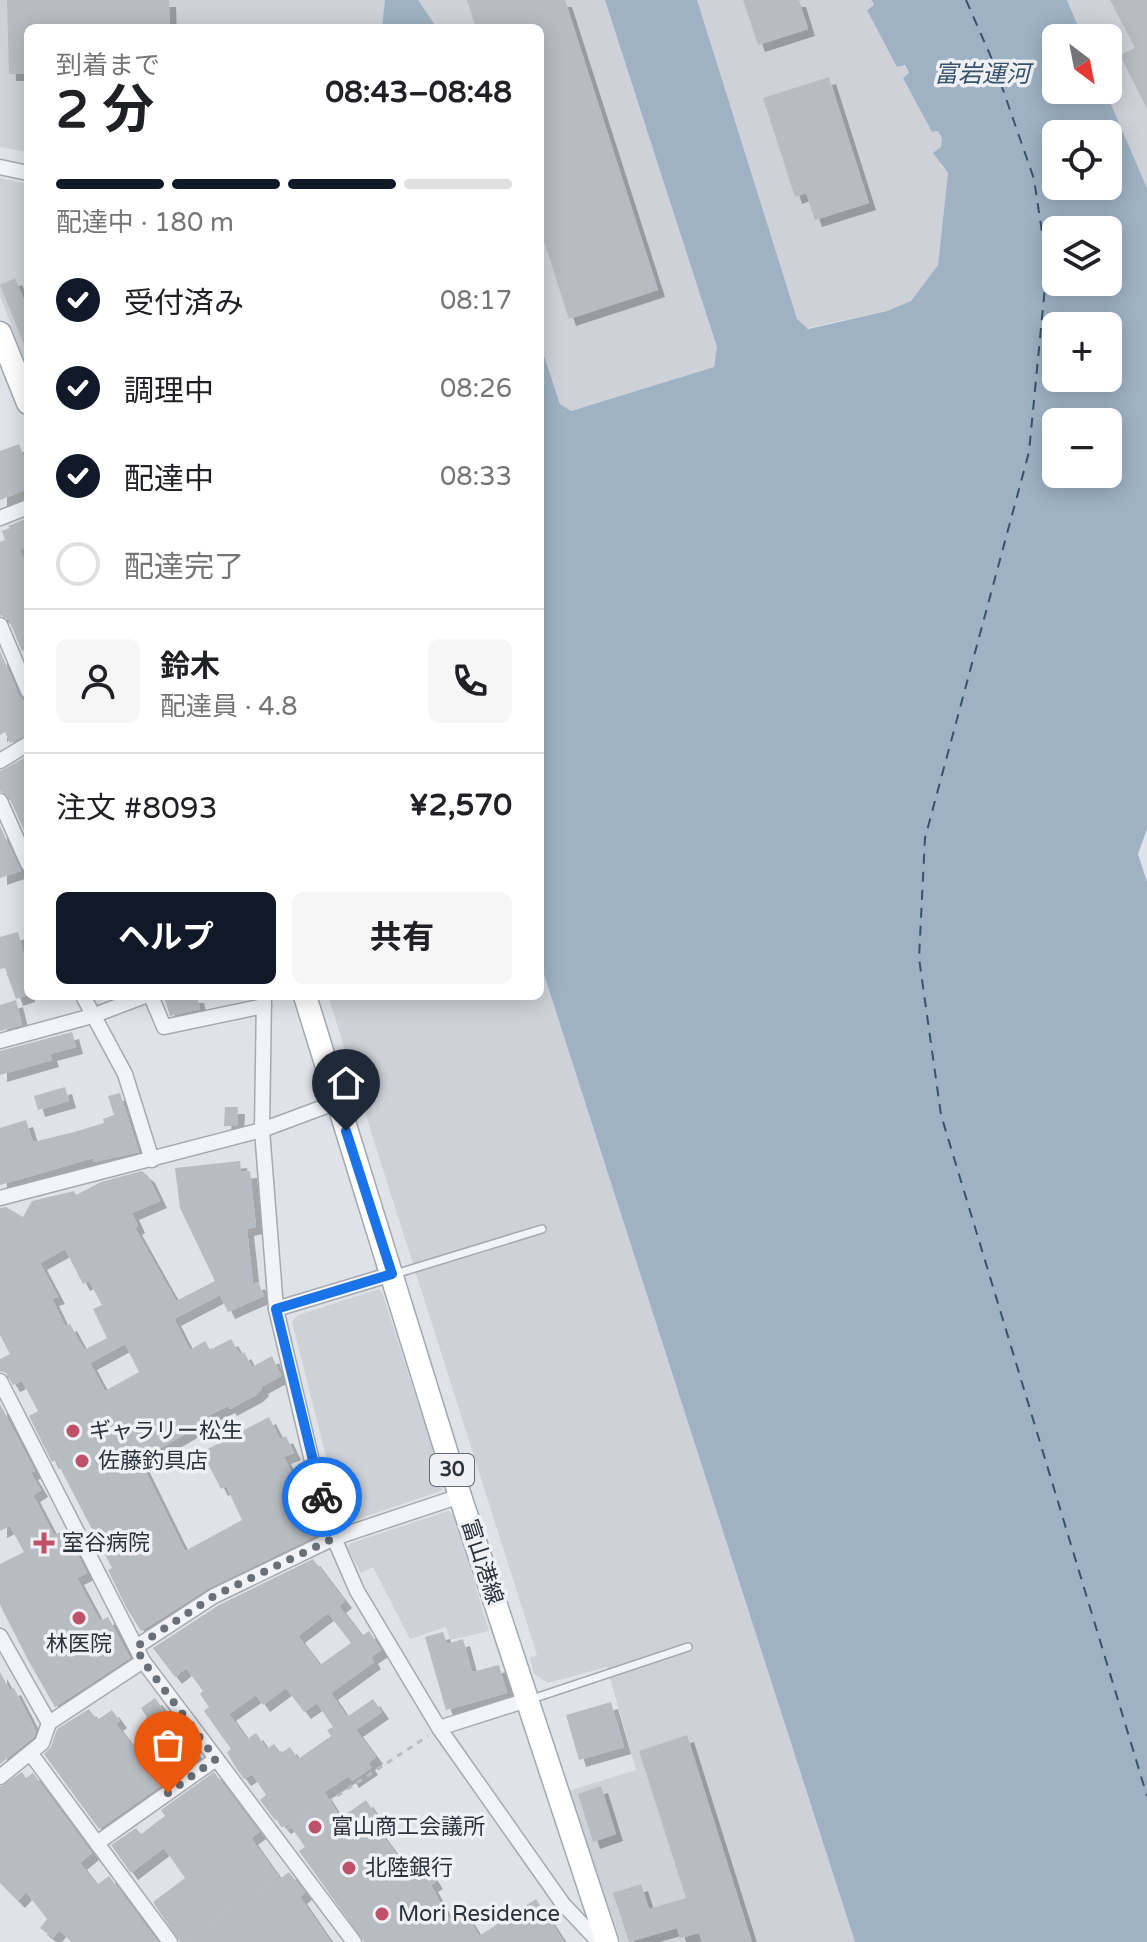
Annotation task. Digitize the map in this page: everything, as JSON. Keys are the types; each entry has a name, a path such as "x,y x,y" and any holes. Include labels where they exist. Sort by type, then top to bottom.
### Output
{"main road":[{"path":"0,333 24,393"},
{"name":"富山港線","path":"306,1000 460,1496 607,1942"}],"street":[{"path":"0,167 24,172"},
{"path":"0,518 24,509"},
{"path":"0,625 21,656"},
{"path":"0,761 24,746"},
{"path":"0,801 24,855"},
{"path":"85,1000 125,1074 152,1160"},
{"path":"0,1041 92,1016 137,1000"},
{"path":"150,1000 164,1027 264,1001 262,1130 276,1309 312,1461 334,1538 357,1591 439,1728 563,1904 599,1942"},
{"path":"0,1198 262,1130 337,1102"},
{"path":"276,1309 392,1274"},
{"path":"0,1381 140,1654 354,1942"},
{"path":"0,1777 42,1743 49,1723 214,1596 334,1538 460,1496"},
{"path":"0,1636 49,1723"},
{"path":"439,1728 527,1700"},
{"path":"31,1754 170,1942"},
{"path":"97,1843 216,1759"}],"lane":[{"path":"392,1274 542,1229"},
{"path":"527,1700 688,1647"}],"path":[{"path":"274,1838 439,1728"},
{"path":"188,1942 293,1863"}],"shaded area":[{"path":"0,0 872,0 875,5 867,9 909,73 903,78 933,132 938,130 942,138 940,165 948,173 938,265 911,301 887,311 717,347 714,367 571,411 544,410 544,24 24,24 24,151 0,147"},
{"path":"1067,0 1147,0 1147,188 1122,130 1122,120 1118,120 1111,104 1122,104 1122,24 1077,24"},
{"path":"0,178 24,183 24,359 0,296"},
{"path":"544,974 855,1942 621,1942 568,1791 636,1770 607,1667 548,1683 534,1674 530,1658 537,1655 329,1000 544,1000"},
{"path":"379,1289 444,1485 441,1491 343,1524 292,1322 298,1315"},
{"path":"448,1511 454,1514 489,1631 450,1640 446,1627 410,1639 373,1567 361,1573 347,1548 351,1543"}],"water":[{"path":"385,0 418,0 434,24 382,24"},
{"name":"富岩運河","path":"605,0 697,0 797,319 808,329 887,311 911,301 938,265 948,173 933,153 941,147 942,138 938,131 932,132 903,78 909,73 905,65 897,67 867,10 874,5 872,0 1067,0 1077,24 1042,24 1042,104 1111,104 1118,120 1042,120 1042,200 1122,200 1122,130 1147,188 1147,829 1138,854 1147,882 1147,1942 855,1942 544,974 544,356 560,404 571,411 714,367 717,347"}],"building":[{"path":"7,0 169,0 170,24 24,24 24,74 9,74"},
{"path":"467,0 565,0 658,290 569,319 544,241 544,24 475,24"},
{"path":"743,0 799,0 808,29 758,45"},
{"path":"1110,0 1147,0 1147,109 1122,59 1122,54 1135,48"},
{"path":"829,77 869,203 815,220 806,193 795,197 763,98"},
{"path":"15,278 24,299 24,345 0,285"},
{"path":"19,444 24,457 24,491 0,500 0,451"},
{"path":"24,520 24,548 20,550 24,560 22,651 9,620 0,615 0,542 5,540 2,531 10,528 8,526"},
{"path":"0,651 24,702 24,736 10,743 5,732 0,735"},
{"path":"24,758 24,830 9,797 0,791 0,771"},
{"path":"0,826 21,871 0,878"},
{"path":"18,932 24,956 24,996 16,999 5,968 0,969 0,937"},
{"path":"16,1000 22,1025 0,1031 0,1005"},
{"path":"165,1000 198,1000 200,1009 170,1016"},
{"path":"72,1032 76,1047 50,1054 52,1060 0,1075 0,1051"},
{"path":"65,1087 69,1101 38,1110 34,1096"},
{"path":"120,1093 139,1152 94,1162 93,1158 0,1185 0,1128 26,1120 33,1142 74,1132 104,1123 103,1119 114,1115 108,1096"},
{"path":"225,1107 238,1107 237,1126 224,1126"},
{"path":"240,1161 241,1172 250,1171 256,1227 247,1229 253,1284 258,1282 264,1296 228,1312 220,1295 174,1319 190,1350 205,1341 210,1350 231,1339 240,1355 244,1352 252,1367 272,1356 281,1376 261,1387 256,1395 204,1418 206,1422 140,1460 185,1551 242,1520 226,1486 221,1489 202,1452 269,1417 280,1439 286,1436 294,1453 284,1457 293,1476 287,1479 315,1532 312,1533 314,1537 209,1588 141,1631 126,1607 108,1570 112,1568 56,1460 52,1462 29,1416 38,1411 22,1381 13,1385 6,1373 0,1371 0,1359 10,1354 0,1335 0,1208 6,1207 23,1217 32,1201 74,1191 76,1195 101,1182 142,1171 148,1176 160,1201 132,1213 138,1226 135,1228 176,1301 215,1281 180,1208 175,1168","holes":["65,1249 83,1284 89,1281 102,1305 93,1309 107,1338 84,1350 70,1324 65,1326 52,1299 58,1297 40,1263","125,1344 139,1372 105,1391 90,1363"]},
{"path":"0,1404 35,1471 31,1473 41,1490 33,1495 54,1535 65,1530 87,1573 77,1578 100,1621 108,1617 130,1658 55,1707 0,1605 0,1564 24,1552 10,1526 0,1531"},
{"path":"313,1559 345,1601 339,1606 362,1636 369,1631 381,1650 371,1657 374,1662 331,1693 347,1717 373,1699 382,1712 356,1730 376,1757 368,1763 371,1768 352,1781 349,1776 324,1792 341,1818 366,1800 381,1822 375,1825 405,1866 414,1861 421,1875 429,1871 436,1882 431,1885 450,1920 464,1911 479,1936 536,1899 564,1942 364,1942 299,1851 305,1847 289,1824 284,1827 275,1820 260,1800 266,1795 252,1774 244,1779 236,1768 227,1752 231,1749 204,1711 209,1707 200,1694 203,1691 186,1668 175,1677 153,1648 219,1605","holes":["328,1613 351,1643 320,1665 298,1636","286,1688 304,1712 317,1703 333,1727 327,1730 331,1736 298,1759 290,1747 281,1753 274,1744 267,1749 256,1733 247,1739 229,1714 256,1695 263,1705"]},
{"path":"443,1632 447,1644 463,1639 472,1672 499,1665 507,1693 446,1710 425,1637"},
{"path":"0,1672 10,1690 14,1688 36,1731 34,1737 0,1764"},
{"path":"155,1698 170,1719 173,1717 199,1759 99,1829 44,1754 51,1747 57,1729 89,1709 97,1720 112,1710 120,1721 116,1724 132,1745 155,1729 141,1708"},
{"path":"611,1702 624,1747 579,1760 566,1715"},
{"path":"687,1735 752,1942 702,1942 699,1933 680,1938 677,1928 629,1942 613,1893 641,1884 649,1909 686,1898 639,1751"},
{"path":"22,1772 26,1778 33,1773 92,1853 80,1863 97,1885 109,1876 158,1942 72,1942 59,1930 53,1938 40,1928 47,1919 26,1892 18,1901 0,1883 0,1787"},
{"path":"214,1772 259,1832 251,1838 280,1879 289,1872 305,1893 300,1897 331,1942 180,1942 153,1902 185,1878 164,1848 131,1873 111,1845 136,1828 141,1834 165,1816 161,1810"},
{"path":"601,1786 616,1834 593,1842 578,1794"}],"ferry route":[{"path":"966,0 994,64 1034,179 1047,266 1029,452 925,838 919,958 941,1115 1147,1796"}],"way so far":[{"path":"168,1793 216,1759 143,1661 136,1647 214,1596 334,1538 322,1497"}],"place":[{"name":"ギャラリー松生","path":"73,1431"},
{"name":"佐藤釣具店","path":"82,1461"},
{"name":"室谷病院","path":"44,1543"},
{"name":"林医院","path":"79,1618"},
{"name":"富山商工会議所","path":"315,1827"},
{"name":"北陸銀行","path":"349,1868"},
{"name":"Mori Residence","path":"382,1914"}],"route":[{"path":"322,1497 276,1309 392,1274 346,1131"}]}
